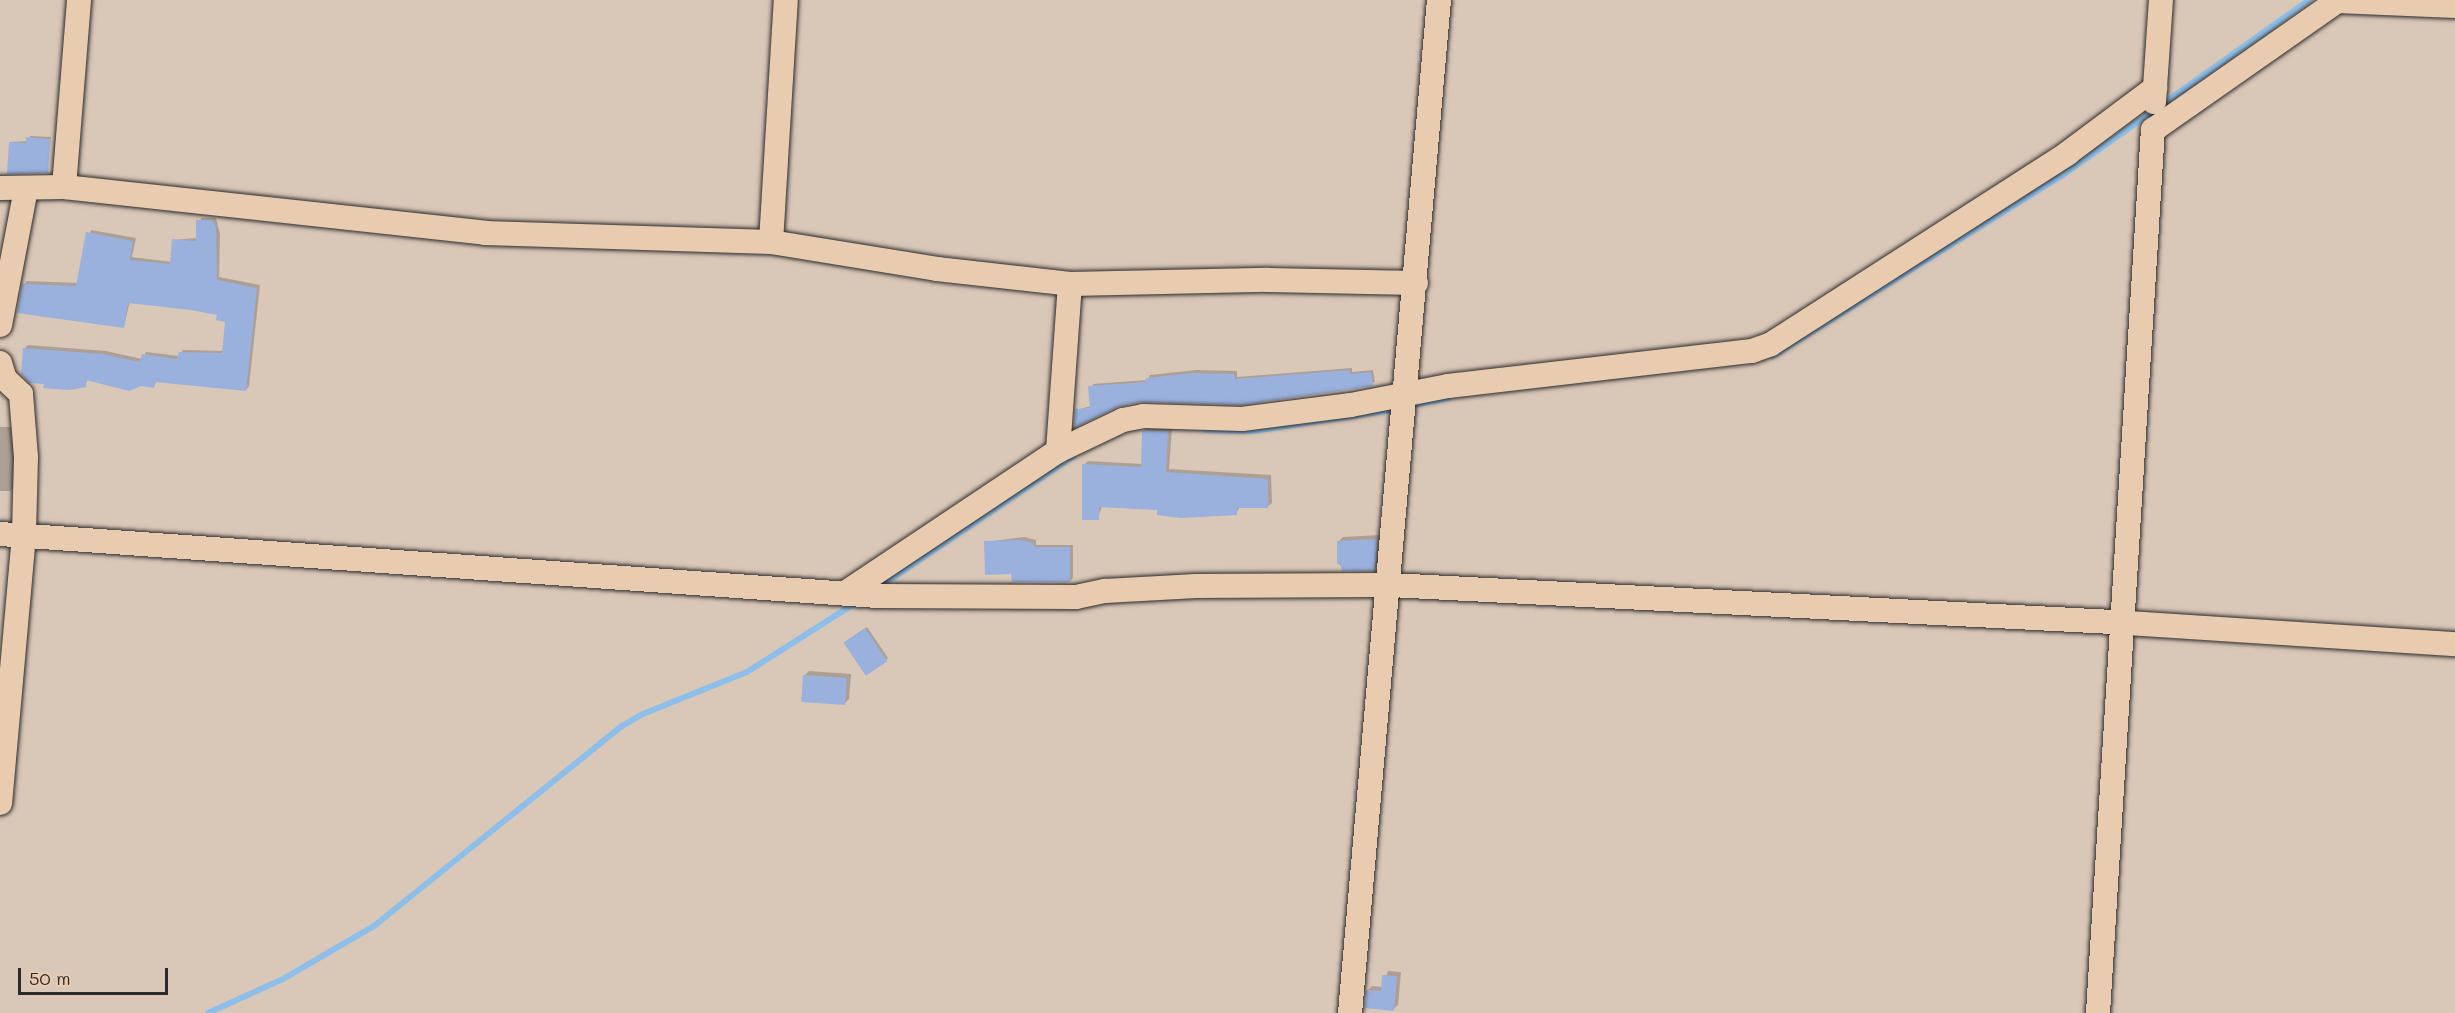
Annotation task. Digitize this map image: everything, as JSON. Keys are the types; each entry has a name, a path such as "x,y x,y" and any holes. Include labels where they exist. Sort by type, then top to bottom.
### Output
{"street":[{"path":"64,187 79,0"},
{"path":"771,242 786,0"},
{"path":"1350,1013 1390,585 1439,0"},
{"path":"2098,1013 2161,0"},
{"path":"859,594 1058,451 1123,420 1143,416 1242,419 1405,403 1761,347 2068,153 2154,111 2337,1 2455,6"},
{"path":"0,189 64,187 485,233 771,242 937,268 1070,284 1268,280 1416,283"},
{"path":"0,325 26,189"},
{"path":"1058,451 1070,284"},
{"path":"0,363 5,379 21,393 26,457 24,535 0,803"},
{"path":"0,534 859,594 1076,597 1105,591 1196,586 1390,585 2122,622 2455,644"}],"building":[{"path":"26,137 50,139 48,173 7,174 9,142 26,143"},
{"path":"196,220 213,220 216,228 217,280 257,288 246,391 155,382 154,388 141,386 129,391 86,380 86,387 69,390 43,388 44,384 30,383 21,374 23,348 102,354 140,362 142,354 177,359 179,352 222,353 225,322 216,320 217,315 128,303 124,328 17,313 22,284 76,286 86,232 133,241 130,260 170,264 172,239 196,241"},
{"path":"1350,370 1350,374 1371,372 1373,386 1241,405 1140,402 1117,407 1074,428 1075,409 1090,408 1088,386 1146,382 1146,378 1193,373 1234,374 1235,379"},
{"path":"1142,431 1168,431 1166,472 1268,479 1268,508 1237,508 1237,515 1181,518 1157,515 1157,510 1099,507 1099,520 1082,520 1082,464 1141,467"},
{"path":"1377,539 1375,571 1342,571 1340,563 1337,564 1337,541"},
{"path":"1020,540 1034,543 1034,547 1070,547 1070,582 1012,582 1011,574 985,575 984,541"},
{"path":"865,628 887,661 866,676 843,643"},
{"path":"803,675 847,678 845,705 801,702"},
{"path":"1382,975 1397,976 1394,1011 1365,1008 1366,990 1381,991"}],"waterway":[{"path":"1773,356 2060,177 2309,0"},
{"path":"1408,406 1448,398"},
{"path":"1206,430 1253,431 1398,409"},
{"path":"878,588 1074,456"},
{"path":"208,1013 283,979 374,926 622,726 643,714 747,672 857,602"}]}
